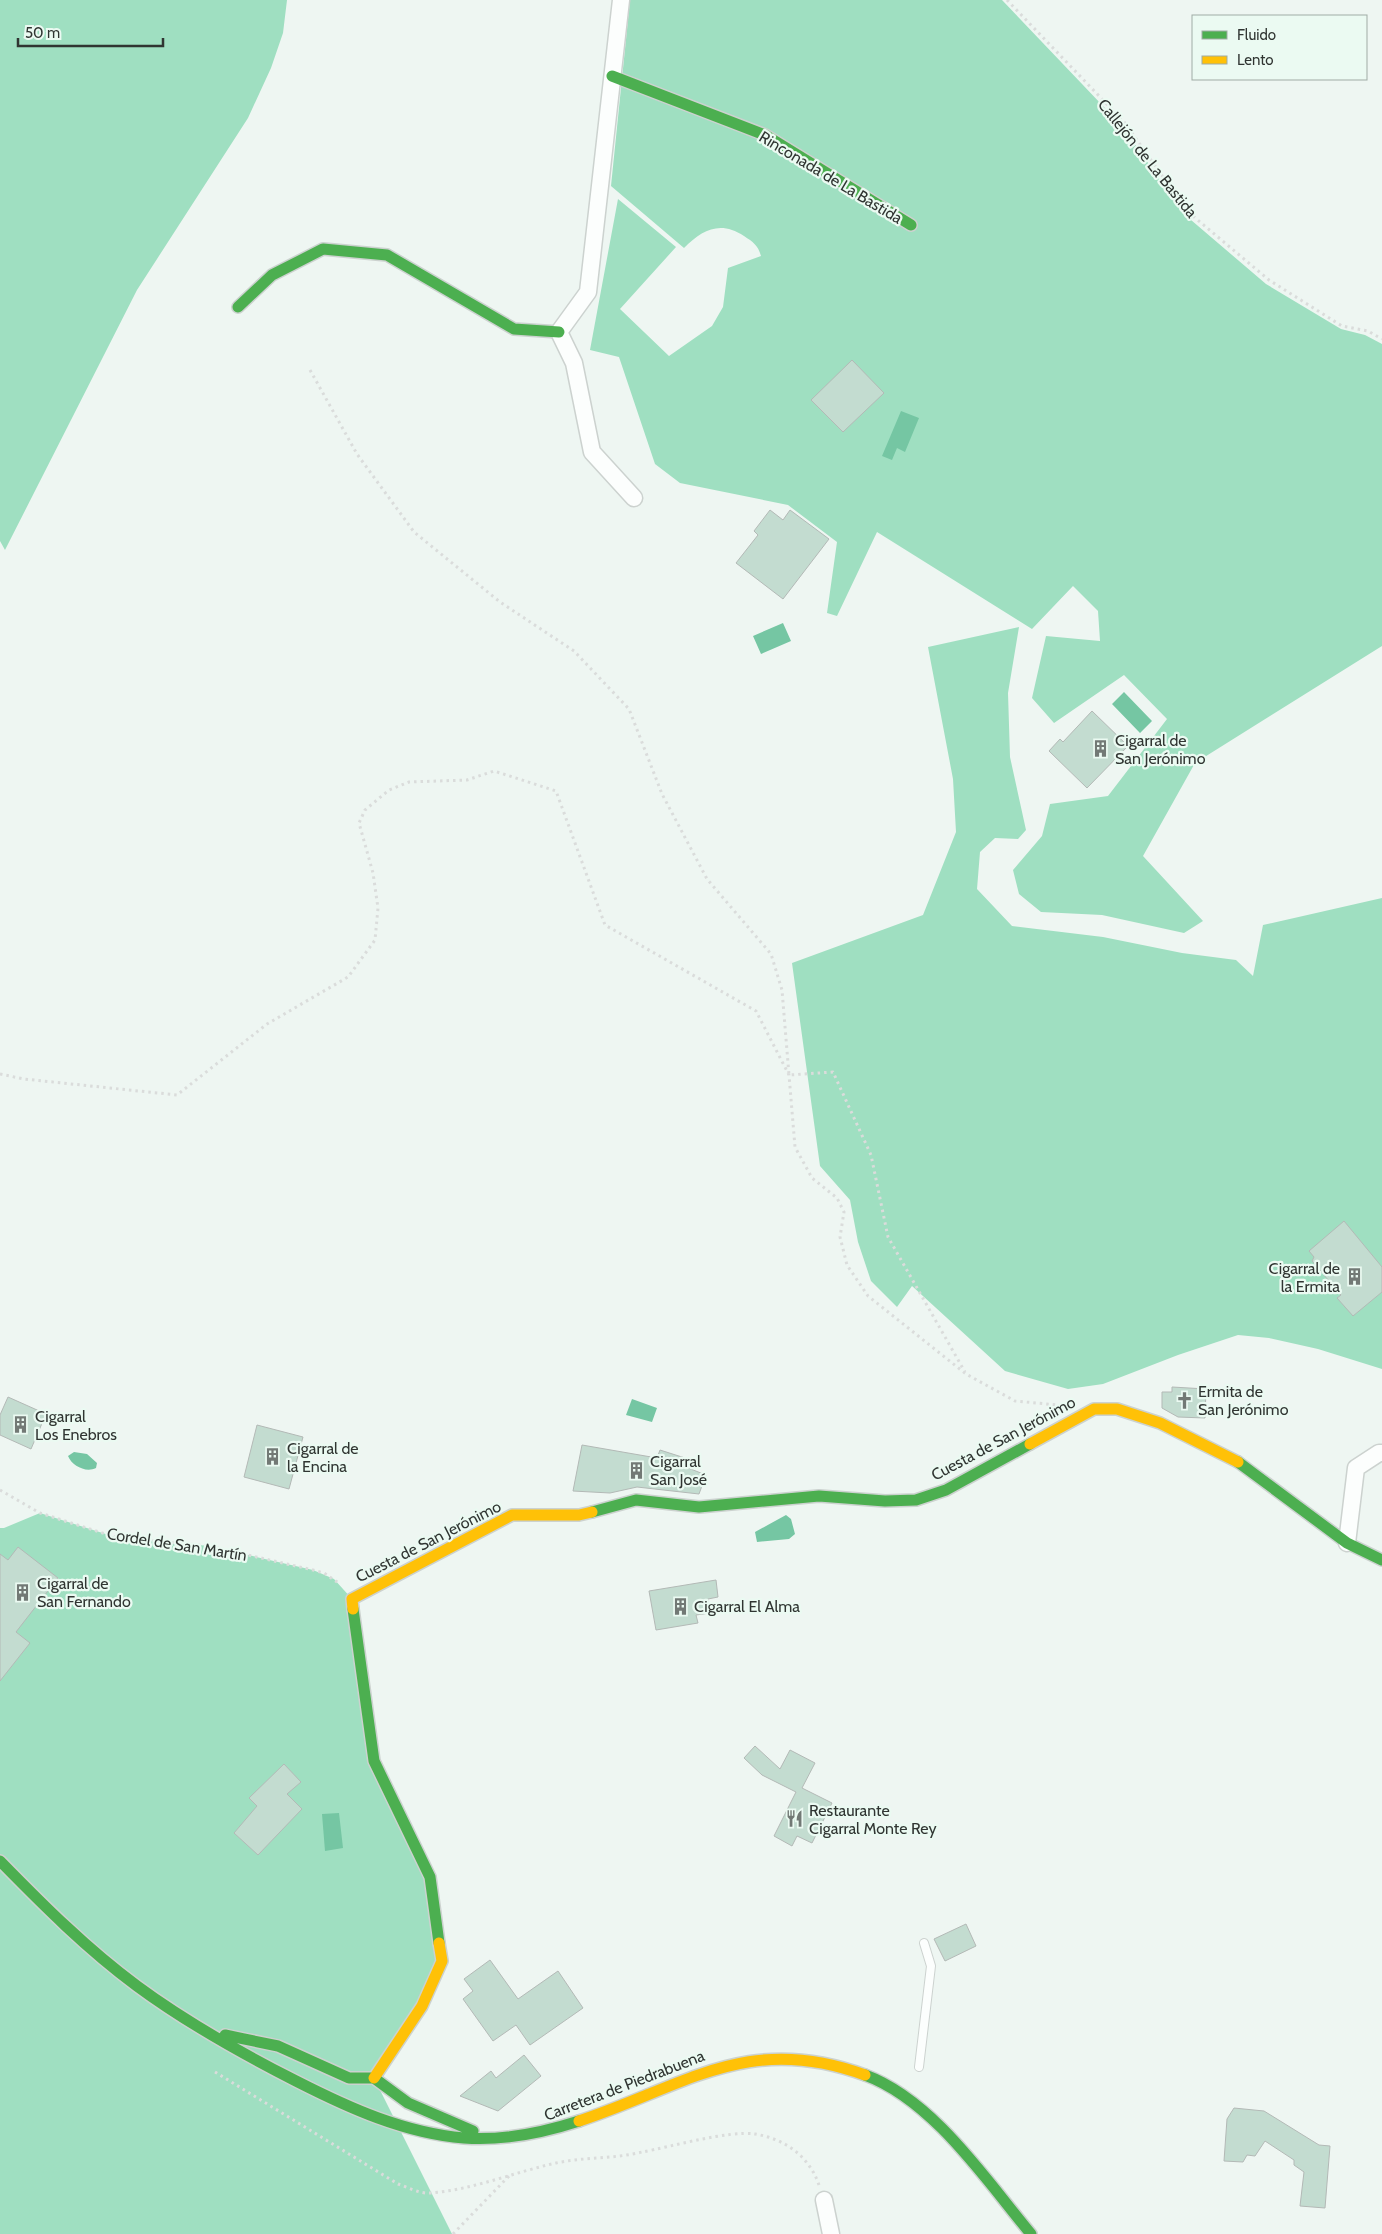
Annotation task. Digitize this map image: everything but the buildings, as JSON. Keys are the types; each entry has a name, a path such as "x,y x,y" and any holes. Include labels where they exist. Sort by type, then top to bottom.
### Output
{"street":[{"path":"560,332 588,292 621,0"},
{"name":"Rinconada de La Bastida","path":"612,76 765,135 911,225"},
{"path":"238,307 272,275 323,249 387,256 514,329 560,332"},
{"path":"560,332 574,363 592,452 634,498"},
{"name":"Cuesta de San Jerónimo","path":"352,1599 512,1515 579,1515 636,1500 698,1507 819,1496 885,1501 916,1500 946,1490 1094,1409 1117,1409 1160,1423 1236,1460 1347,1543 1382,1560"},
{"path":"1347,1543 1356,1468 1382,1453"},
{"path":"352,1599 374,1761 430,1877 442,1961 422,2006 374,2078"},
{"name":"Carretera de Piedrabuena","path":"0,1861 64,1924 108,1963 155,1999 204,2030 319,2093 385,2121 414,2130 490,2139 546,2132 578,2122 699,2073 722,2066 780,2058 807,2059 839,2066 868,2076 896,2090 910,2100 937,2124 1031,2234"},
{"path":"204,2030 278,2046 349,2078 374,2078 388,2092 405,2102 490,2139"},
{"path":"824,2200 831,2234"}],"lane":[{"path":"919,2067 931,1966 924,1944"}],"path":[{"name":"Callejón de La Bastida","path":"1007,0 1125,123 1187,211 1269,280 1342,326 1368,331 1382,339"},
{"path":"310,370 357,454 414,532 500,602 574,651 629,709 662,794 707,879 770,954 782,990 795,1147 812,1178 837,1198 844,1212 840,1237 847,1265 868,1296 966,1374 1015,1401 1060,1405"},
{"path":"0,1074 24,1079 177,1095 268,1024 348,977 375,940 378,908 373,873 359,823 365,810 389,790 409,782 467,780 494,771 556,791 605,925 756,1011 790,1075"},
{"path":"790,1075 833,1072 872,1155 888,1237 966,1374"},
{"name":"Cordel de San Martín","path":"0,1490 40,1513 115,1538 209,1546 313,1570 334,1579 352,1599"},
{"path":"453,2234 509,2176"}],"shaded area":[{"path":"0,0 287,0 283,33 271,68 248,118 137,290 5,550 0,541"},
{"path":"630,0 1002,0 1123,127 1184,214 1266,284 1341,329 1365,335 1382,344 1382,646 1195,763 1143,856 1203,921 1184,933 1102,915 1041,912 1019,894 1013,870 1042,836 1050,804 1108,796 1167,719 1124,675 1054,723 1032,698 1046,636 1100,641 1098,611 1073,586 1032,629 877,532 837,616 827,613 837,542 788,505 680,483 655,464 619,357 590,350 618,199 676,247 620,309 669,356 712,326 723,307 728,268 761,256 757,246 744,236 735,231 719,228 712,229 698,236 684,248 611,186"},
{"path":"901,411 919,418 905,452 897,448 892,460 882,456"},
{"path":"783,623 791,641 761,654 753,636"},
{"path":"1019,627 1008,693 1010,757 1026,830 1018,839 995,838 980,852 977,889 1012,926 1103,937 1182,953 1236,960 1253,976 1263,925 1382,898 1382,1369 1318,1349 1269,1338 1238,1335 1178,1355 1103,1384 1068,1389 1005,1371 912,1286 897,1307 871,1281 858,1242 850,1200 820,1166 792,963 923,915 956,832 953,779 928,647"},
{"path":"1124,692 1152,721 1140,733 1112,704"},
{"path":"632,1399 657,1408 652,1422 626,1415"},
{"path":"74,1452 87,1454 97,1463 96,1468 88,1470 76,1466 68,1456"},
{"path":"40,1513 115,1537 209,1546 313,1570 334,1579 352,1599 374,1761 430,1877 442,1961 374,2078 452,2234 0,2234 0,1528"},
{"path":"786,1515 791,1519 795,1534 789,1539 757,1542 755,1532"},
{"path":"339,1813 343,1848 325,1851 322,1814"}],"traffic: fast":[{"path":"612,76 765,135 911,225"},
{"path":"238,307 272,275 323,249 387,255 514,329 559,332"},
{"path":"592,1512 636,1500 699,1507 819,1496 885,1501 916,1500 946,1490 1030,1444"},
{"path":"1238,1462 1347,1543 1382,1560"},
{"path":"353,1609 374,1761 430,1877 439,1943"},
{"path":"0,1861 83,1942 156,2000 235,2048 336,2101 398,2125 420,2131 464,2138 479,2139 522,2135 579,2121"},
{"path":"225,2035 278,2046 349,2078 374,2078 408,2103 473,2131"},
{"path":"865,2075 890,2087 936,2122 977,2167 1031,2234"}],"traffic: slow":[{"path":"1030,1444 1094,1409 1117,1409 1160,1423 1238,1462"},
{"path":"353,1609 352,1599 512,1515 579,1515 592,1512"},
{"path":"374,2078 422,2006 442,1961 439,1943"},
{"path":"579,2121 685,2080 751,2061 786,2059 823,2063 865,2075"}],"place":[{"name":"Cigarral de San Jerónimo","path":"1101,749"},
{"name":"Cigarral de la Ermita","path":"1354,1277"},
{"name":"Ermita de San Jerónimo","path":"1184,1400"},
{"name":"Cigarral Los Enebros","path":"21,1425"},
{"name":"Cigarral de la Encina","path":"273,1457"},
{"name":"Cigarral San José","path":"636,1470"},
{"name":"Cigarral de San Fernando","path":"23,1592"},
{"name":"Cigarral El Alma","path":"680,1606"},
{"name":"Restaurante Cigarral Monte Rey","path":"795,1819"}]}
